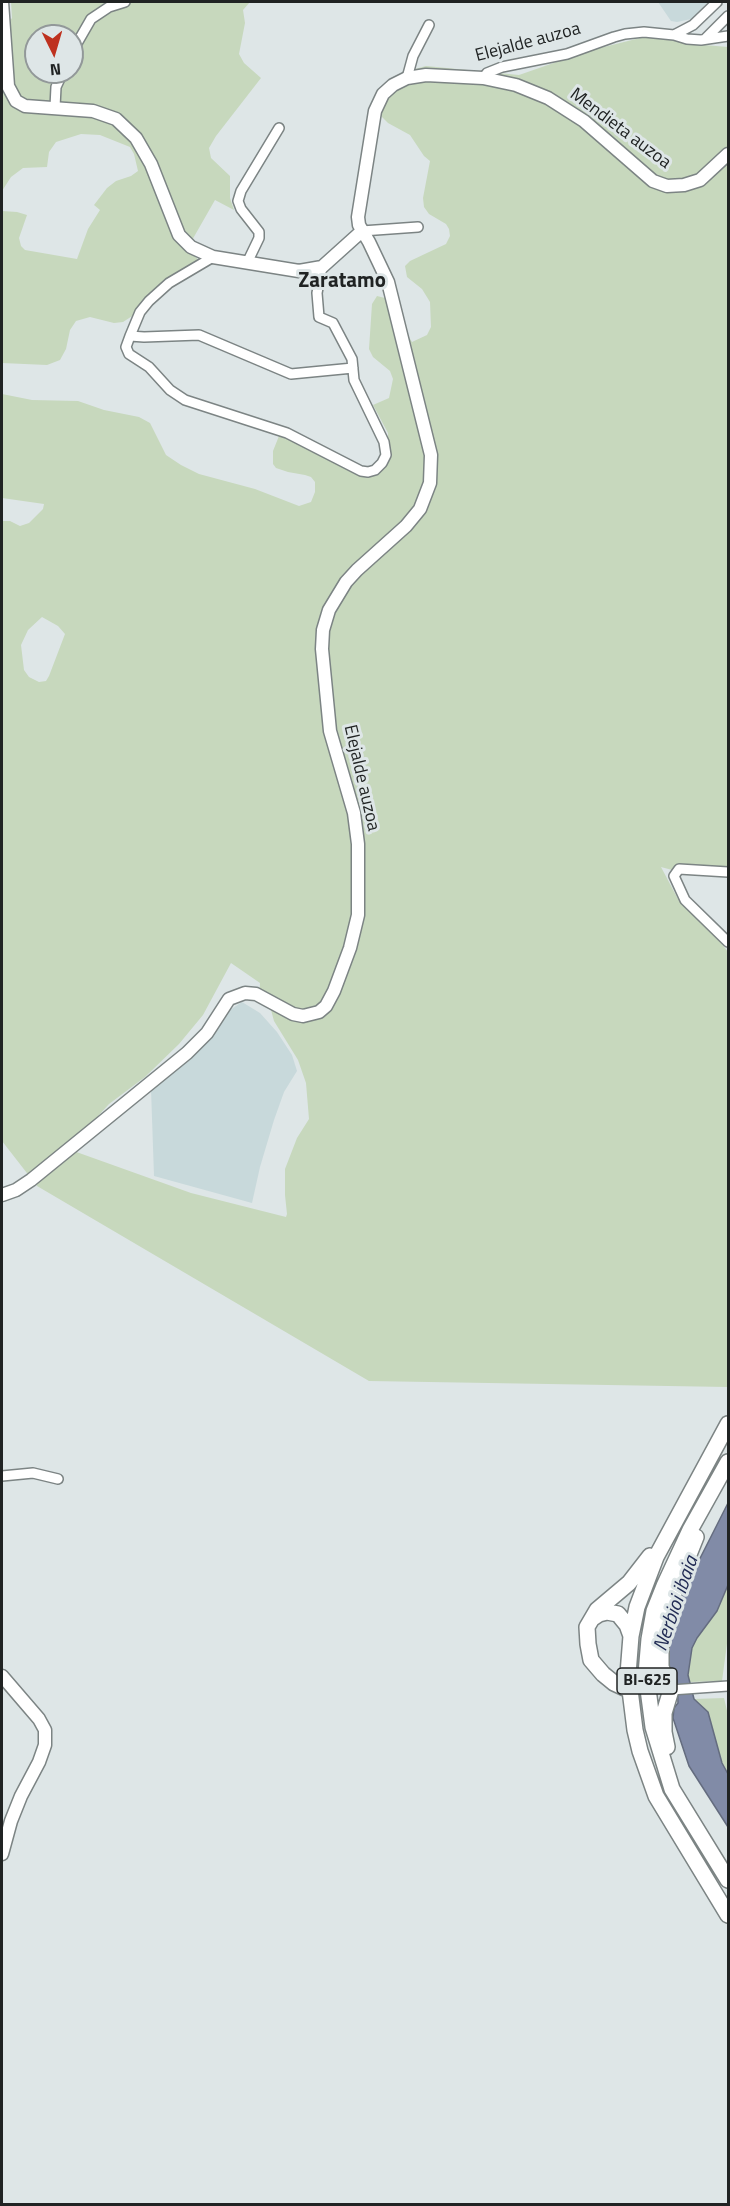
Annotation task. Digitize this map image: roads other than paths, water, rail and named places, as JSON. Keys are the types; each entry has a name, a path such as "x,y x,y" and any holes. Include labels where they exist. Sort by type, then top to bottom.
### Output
{"main road":[{"name":"BI-625","path":"729,1424 674,1522 647,1579 637,1607 631,1636 628,1674 635,1730 656,1796 729,1915"},
{"name":"BI-625","path":"729,1462 690,1530 654,1611 646,1674 657,1746 672,1789 729,1880"},
{"path":"720,1479 672,1598 661,1644 661,1667 671,1690 664,1713 663,1732 667,1747 686,1795 729,1870"},
{"path":"627,1689 614,1683 591,1660 587,1633 589,1622 597,1610 629,1583 674,1522"},
{"path":"589,1622 599,1614 607,1612 618,1614 627,1625 631,1636"},
{"path":"653,1691 671,1690"}],"street":[{"path":"2,2 8,86 16,100 25,106 93,111 116,119 136,138 151,164 179,235 191,247 213,257 298,271 322,267 362,231 418,227"},
{"path":"84,31 91,19 109,7 125,2"},
{"path":"674,35 693,25 717,2"},
{"path":"705,39 729,16"},
{"path":"407,78 413,56 429,25"},
{"name":"Elejalde auzoa","path":"2,1195 16,1190 31,1180 187,1053 207,1034 229,999 245,993 256,994 293,1014 303,1016 319,1012 326,1006 334,991 350,948 358,915 358,844 354,813 330,731 322,649 323,630 329,610 346,582 406,526 420,509 430,483 431,471 430,455 388,282 380,262 362,231 357,216 375,111 383,94 407,78 426,75 483,78 487,73 502,67 567,54 614,36 645,32 674,35 687,39 729,36"},
{"name":"Mendieta auzoa","path":"483,78 516,85 548,98 584,121 653,180 668,186 684,186 700,180 729,154"},
{"path":"55,107 57,84"},
{"path":"247,263 259,238 259,232 241,209 238,201 279,128"},
{"path":"213,257 170,283 149,301 140,312 130,336 126,347 129,354 149,367 170,390 186,400 287,433 361,471 368,472 375,470 382,463 386,455 384,442 354,380 352,359 333,323 319,317 317,293 322,267"},
{"path":"130,336 199,335 291,374 353,368"},
{"path":"729,872 680,869 674,876 690,905 729,942"},
{"path":"2,1476 33,1473 58,1479"},
{"path":"2,1676 39,1719 45,1730 45,1745 11,1821 2,1854"},
{"path":"671,1690 729,1686"}],"water":[{"path":"728,1503 728,1585 717,1611 692,1648 688,1675 694,1699 708,1712 722,1763 728,1774 728,1827 689,1766 673,1718 674,1708 678,1703 677,1680 673,1678 665,1663 672,1621 684,1590"}],"district":[{"name":"Zaratamo","path":"342,282"}],"water label":[{"name":"Nerbioi ibaia","path":"677,1604"}]}
